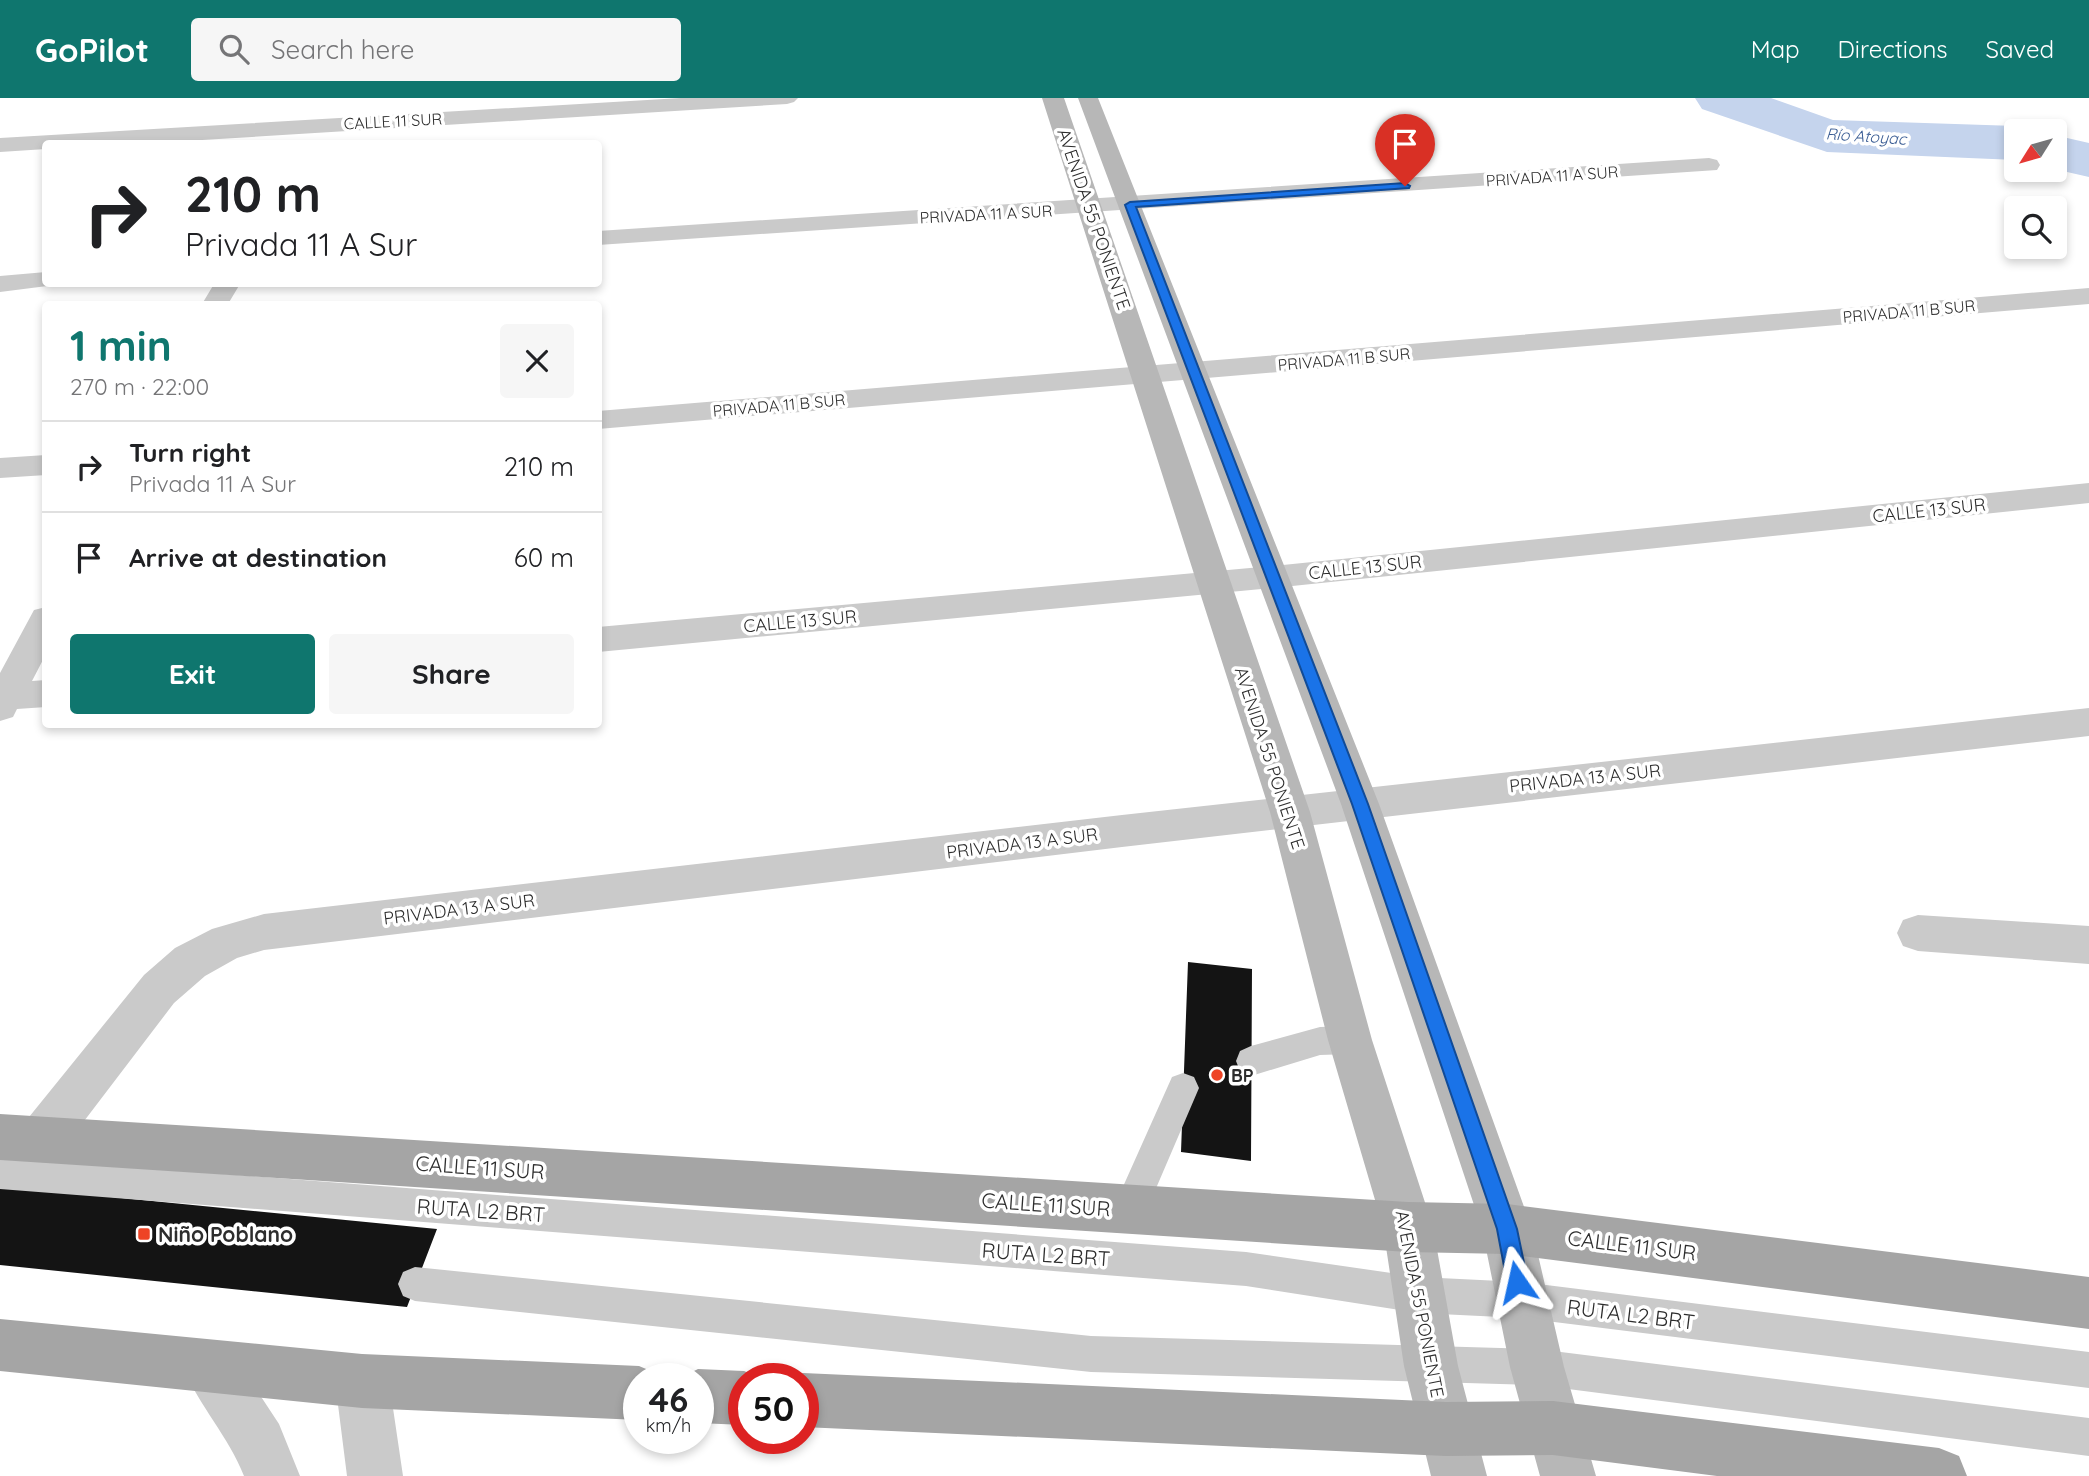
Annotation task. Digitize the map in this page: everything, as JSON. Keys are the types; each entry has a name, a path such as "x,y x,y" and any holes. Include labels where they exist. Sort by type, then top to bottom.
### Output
{"main road":[{"name":"AVENIDA 55 PONIENTE","path":"1052,98 1147,375 1290,812 1350,1040 1408,1227 1431,1366 1452,1452"},
{"name":"AVENIDA 55 PONIENTE","path":"1088,98 1360,804 1507,1229 1537,1367 1561,1452"},
{"name":"CALLE 11 SUR","path":"21,1138 1408,1227 1507,1229 2089,1303"},
{"path":"0,1345 362,1381 623,1392"},
{"path":"819,1401 1452,1452 1561,1452 1940,1476"}],"street":[{"name":"CALLE 11 SUR","path":"82,140 787,98"},
{"name":"CALLE 11 SUR","path":"0,145 42,142"},
{"name":"PRIVADA 11 A SUR","path":"602,238 1090,208 1709,165"},
{"path":"0,284 42,280"},
{"name":"PRIVADA 11 B SUR","path":"602,420 2089,296"},
{"path":"0,468 42,465"},
{"name":"CALLE 13 SUR","path":"602,640 1273,577 2089,493"},
{"path":"2,700 42,626"},
{"path":"2,700 42,694"},
{"name":"PRIVADA 13 A SUR","path":"21,1138 159,989 190,962 227,942 264,932 2089,722"},
{"path":"1918,933 2089,945"},
{"path":"210,1367 259,1444 272,1476"},
{"path":"362,1381 375,1476"}],"lane":[{"path":"1251,1061 1321,1041 1350,1040"},
{"path":"1130,1209 1183,1088"},
{"name":"RUTA L2 BRT","path":"0,1173 1247,1269 1419,1295 1521,1300 2089,1370"},
{"path":"415,1284 1091,1354 1537,1367 2089,1437"}],"building":[{"name":"BP","path":"1188,962 1252,969 1251,1161 1181,1152"},
{"path":"0,1186 437,1229 407,1307 0,1265"}],"waterway":[{"name":"Río Atoyac","path":"1721,98 1827,136 2004,143"},
{"name":"Río Atoyac","path":"2067,155 2089,160"}],"place":[{"name":"BP","path":"1217,1075"},
{"name":"Niño Poblano","path":"144,1234"}],"route":[{"path":"1405,186 1130,205 1360,804 1507,1229 1517,1282"}]}
